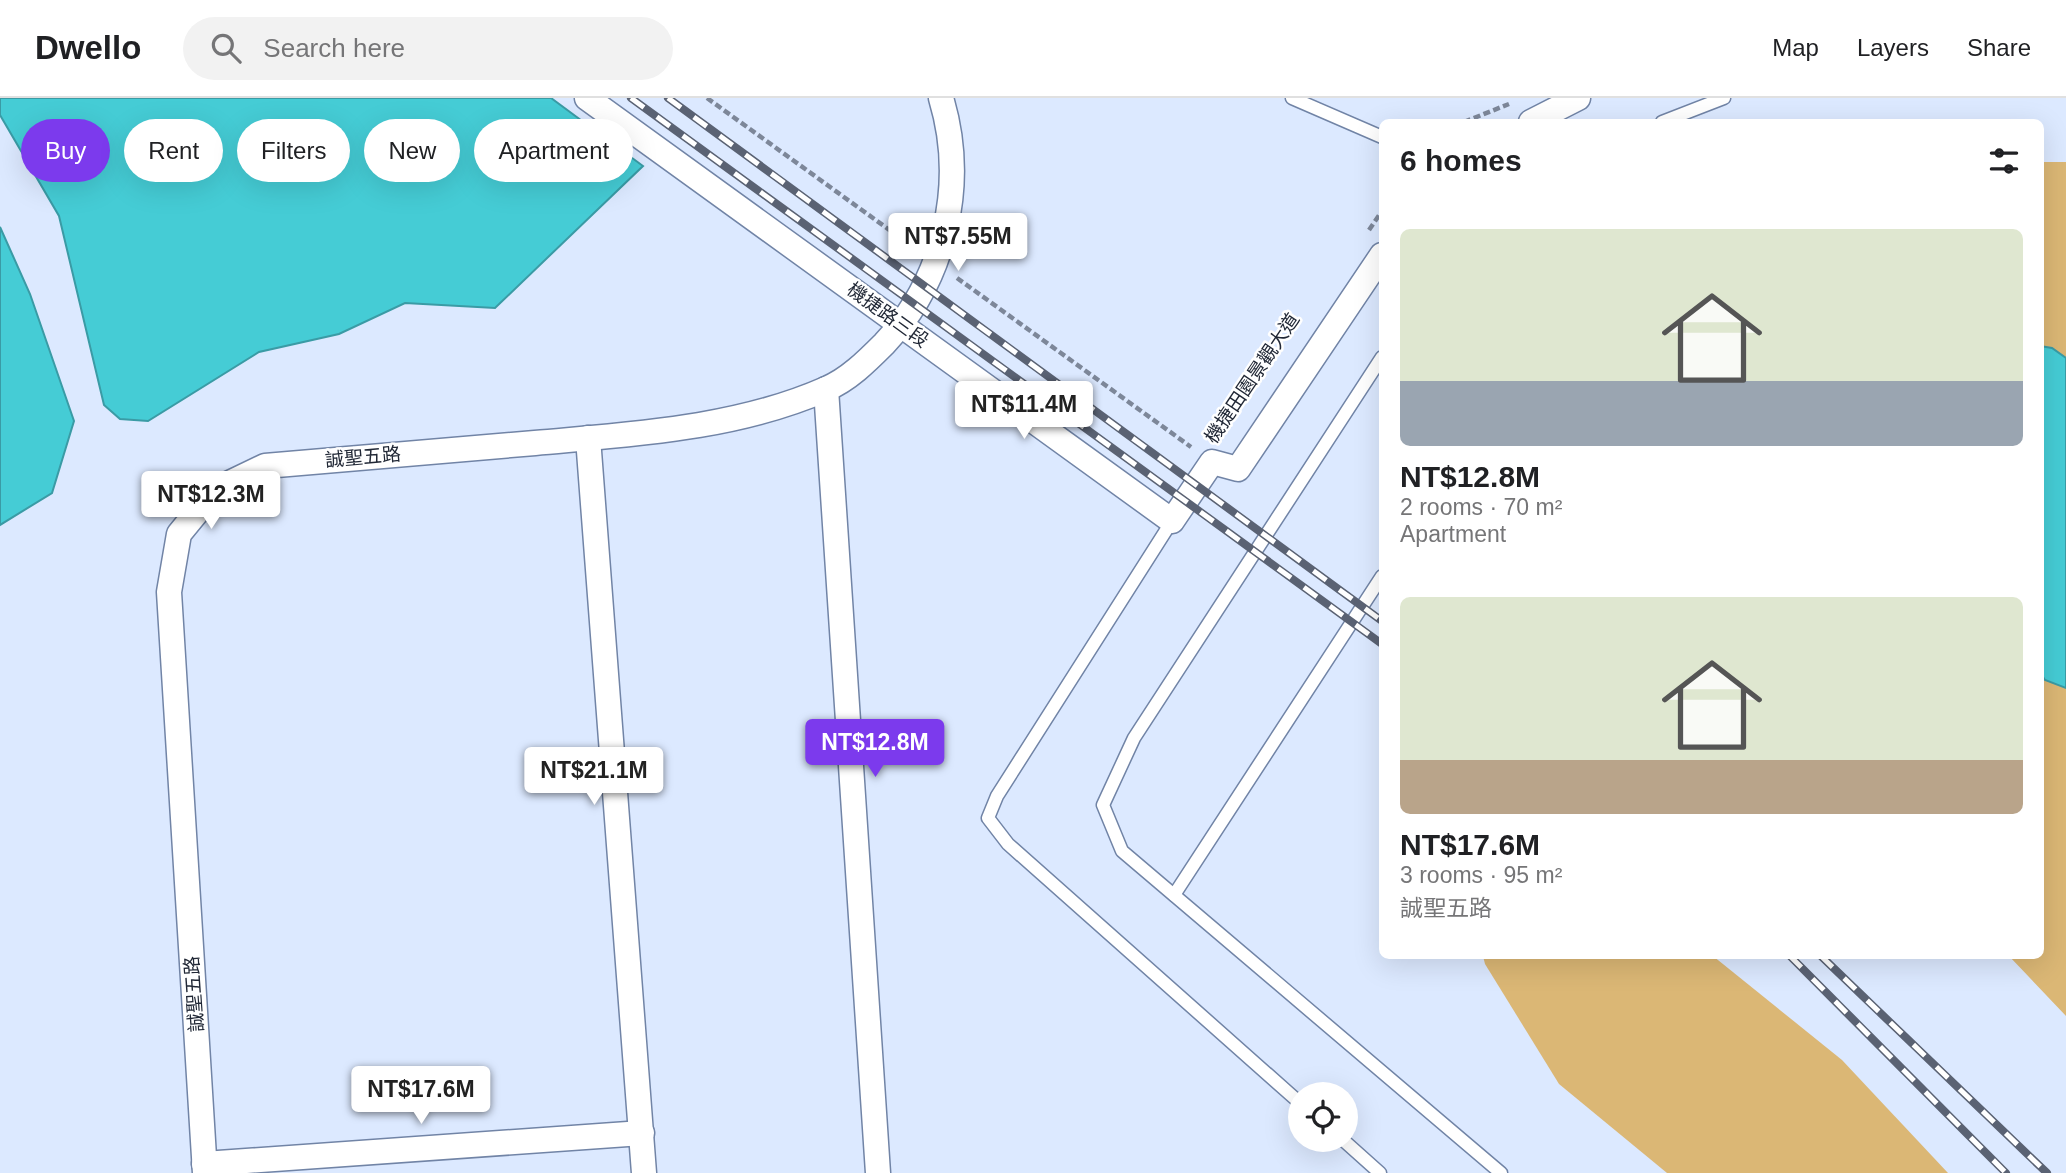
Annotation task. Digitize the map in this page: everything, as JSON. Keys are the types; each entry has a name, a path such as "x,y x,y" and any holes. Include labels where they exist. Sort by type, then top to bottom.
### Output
{"street":[{"name":"機捷路三段","path":"587,98 1172,521"},
{"name":"誠聖五路","path":"205,1169 169,592 179,534 215,489 265,466 681,428 740,416 826,389 871,357 901,325 919,299 937,264 949,214 952,159 941,98"},
{"path":"1537,119 1578,98"},
{"path":"1172,521 1212,462 1238,469 1379,259"},
{"path":"826,389 878,1173"},
{"path":"588,438 644,1173"},
{"path":"205,1169 642,1133"}],"lane":[{"path":"1292,98 1379,136"},
{"path":"1670,119 1724,98"},
{"path":"1379,362 1134,738 1103,804 1122,851 1502,1173"},
{"path":"1172,521 997,796 988,818 1008,844 1288,1092"},
{"path":"1174,895 1379,581"},
{"path":"1357,1152 1380,1173"}],"path":[{"name":"機捷田園景觀大道","path":"707,98 1212,462"},
{"path":"1471,119 1511,103"},
{"path":"1367,233 1379,215"}],"shaded area":[{"path":"2044,162 2066,162 2066,1016 2012,959 2044,959"},
{"path":"1484,959 1717,959 1842,1060 1948,1173 1667,1173 1559,1084"}],"water":[{"path":"0,98 551,98 579,119 474,119 474,182 626,182 495,308 405,303 339,334 259,352 148,421 120,419 104,405 59,216 39,182 110,182 110,119 21,119 21,151 0,115"},
{"path":"633,159 643,166 633,176"},
{"path":"0,227 30,294 74,421 52,493 0,525"},
{"path":"2044,347 2052,348 2066,358 2066,688 2045,680"}],"railway":[{"path":"631,98 1379,642"},
{"path":"668,98 1379,619"},
{"path":"1793,959 2006,1173"},
{"path":"1824,959 2047,1173"}]}
